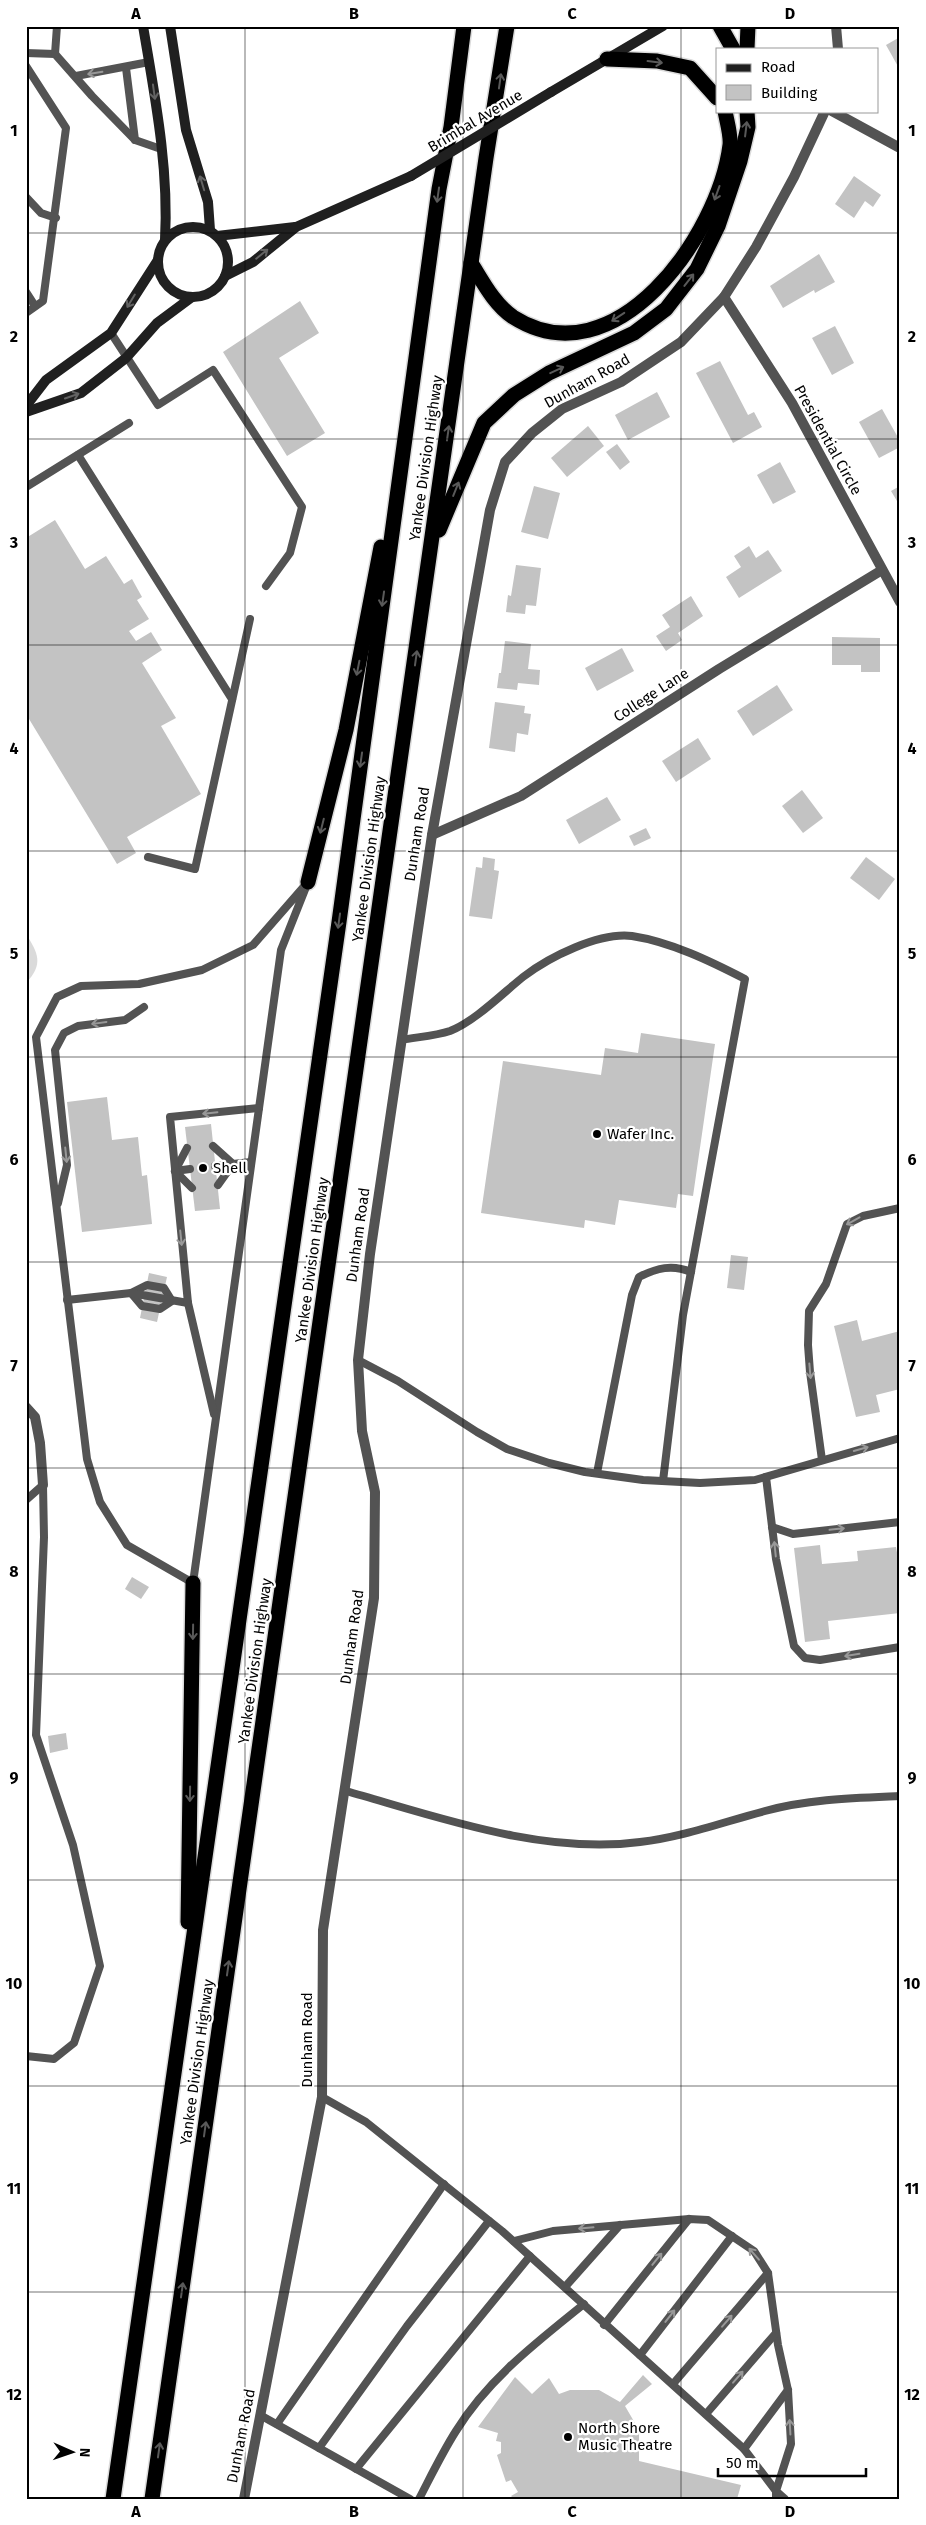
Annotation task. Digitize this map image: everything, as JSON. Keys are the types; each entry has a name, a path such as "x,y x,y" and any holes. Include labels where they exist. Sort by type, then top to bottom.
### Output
{"highway":[{"path":"451,127 456,26"},
{"name":"Yankee Division Highway","path":"113,2499 337,942 415,362 439,189 451,127 464,26"},
{"name":"Yankee Division Highway","path":"152,2499 471,263 507,26"},
{"path":"720,26 732,48"},
{"path":"747,48 748,26"},
{"path":"607,58 657,61 690,68 716,97"},
{"path":"471,263 491,296 511,316 540,330 574,331 606,325 641,302 681,262 707,220 724,173 730,143 725,112"},
{"path":"431,550 484,423 514,395 549,373 634,333 666,309 697,269 718,226 740,161 748,127 747,112"},
{"path":"308,882 346,730 415,362"},
{"path":"187,1988 193,1583"}],"main road":[{"path":"26,406 46,380 111,333 158,260 166,240 167,200 143,26"},
{"path":"170,26 186,130 208,202 213,233"},
{"name":"Brimbal Avenue","path":"296,227 411,176 663,26"},
{"path":"166,240 175,231 186,227 198,227 213,233 224,244 227,254 228,265 225,276"},
{"path":"213,233 296,227"},
{"path":"26,412 82,393 126,358 157,323 192,297 211,291 225,276 252,262 296,227"},
{"path":"158,260 164,281 181,295 192,297"}],"street":[{"path":"836,26 838,48"},
{"name":"Dunham Road","path":"244,2499 322,2097 323,1930 346,1791 374,1598 375,1492 362,1432 358,1360 370,1254 432,835 490,510 506,462 532,433 562,409 621,382 681,342 724,297 756,247 794,177 825,112"},
{"path":"834,112 900,148"},
{"name":"Presidential Circle","path":"724,297 792,403 900,602"},
{"name":"College Lane","path":"432,835 521,796 719,669 882,570"},
{"path":"26,1407 35,1417 40,1443 43,1486"}],"lane":[{"path":"55,54 57,26"},
{"path":"26,53 55,54 92,96 135,140 161,149"},
{"path":"76,76 126,68 149,62"},
{"path":"26,66 66,128 56,218 43,301 26,313"},
{"path":"126,68 135,140"},
{"path":"26,197 41,213 56,218"},
{"path":"26,292 35,306"},
{"path":"111,333 158,405 213,370 302,508 290,553 266,586"},
{"path":"26,487 129,423"},
{"path":"78,455 232,699"},
{"path":"148,857 195,869 250,620"},
{"path":"308,882 280,950 193,1583 127,1545 100,1502 82,1432 36,1037 58,997 80,986 139,984 202,970 253,945 308,882"},
{"path":"401,1040 450,1031 489,1006 525,976 559,955 602,938 630,936 663,944 707,960 745,979 683,1315 663,1481"},
{"path":"57,1210 67,1165 55,1050 64,1033 78,1026 125,1020 144,1007"},
{"path":"215,1419 188,1303 170,1117 258,1108"},
{"path":"213,1146 233,1164"},
{"path":"175,1170 187,1148"},
{"path":"215,1166 251,1162"},
{"path":"218,1185 233,1164"},
{"path":"175,1170 190,1169"},
{"path":"175,1170 192,1188"},
{"path":"822,1460 810,1372 808,1345 810,1311 826,1284 847,1224 863,1216 900,1208"},
{"path":"596,1474 632,1295 639,1277 666,1267 681,1268 691,1272"},
{"path":"67,1300 131,1292 147,1285 164,1288 172,1301"},
{"path":"131,1292 142,1306 160,1309 172,1301 188,1303"},
{"path":"358,1360 398,1381 507,1449 549,1463 596,1474 700,1483 766,1477 900,1438"},
{"path":"766,1477 789,1629 794,1646 805,1658 820,1660 900,1647"},
{"path":"26,1500 43,1486"},
{"path":"26,2056 54,2059 74,2044 100,1966 73,1845 36,1735 44,1537 43,1486"},
{"path":"772,1526 793,1534 900,1522"},
{"path":"346,1791 480,1828 553,1841 598,1844 639,1843 690,1833 766,1811 826,1799 900,1796"},
{"path":"322,2097 366,2122 490,2221 744,2449 776,2495 785,2499"},
{"path":"277,2424 444,2184"},
{"path":"514,2242 553,2231 689,2219 708,2220 754,2251 768,2273 776,2333 788,2390 791,2444 776,2495"},
{"path":"604,2325 689,2219"},
{"path":"319,2448 407,2326 490,2221"},
{"path":"565,2287 620,2225"},
{"path":"640,2355 732,2236"},
{"path":"356,2469 530,2256"},
{"path":"673,2384 768,2273"},
{"path":"419,2499 456,2430 482,2396 516,2360 584,2304"},
{"path":"706,2414 776,2333"},
{"path":"744,2449 788,2390"},
{"path":"260,2415 410,2499"}],"shaded area":[{"path":"26,934 34,947 37,964 32,976 26,983"}],"building":[{"path":"900,37 900,70 886,45"},
{"path":"854,176 881,195 873,207 865,201 854,218 835,204"},
{"path":"819,254 835,282 815,293 814,290 783,308 770,286"},
{"path":"300,301 319,333 279,358 325,433 287,456 223,352"},
{"path":"835,326 854,363 832,375 812,338"},
{"path":"720,361 748,415 754,412 762,427 733,443 696,373"},
{"path":"657,392 670,417 628,440 615,415"},
{"path":"882,409 900,441 900,447 879,458 859,422"},
{"path":"588,426 604,446 567,477 551,458"},
{"path":"617,444 630,462 620,470 606,452"},
{"path":"780,462 796,492 773,504 757,475"},
{"path":"534,486 560,493 548,539 521,532"},
{"path":"900,486 900,506 891,491"},
{"path":"55,520 85,569 106,556 124,584 132,579 142,597 137,600 149,619 129,631 136,641 151,632 162,650 142,663 176,718 161,726 201,794 127,837 136,853 117,864 26,714 26,538"},
{"path":"749,546 756,558 768,550 782,571 739,598 726,577 741,567 734,556"},
{"path":"516,565 541,568 536,606 526,605 525,614 506,612 508,595 511,596"},
{"path":"691,596 703,616 678,633 682,640 666,651 656,636 670,627 662,615"},
{"path":"832,637 880,638 880,672 861,672 861,665 832,665"},
{"path":"505,641 531,644 528,669 540,670 539,685 518,683 517,690 497,688"},
{"path":"622,648 634,671 597,691 585,668"},
{"path":"777,685 793,710 753,736 737,711"},
{"path":"495,702 525,706 524,713 531,714 528,735 517,733 515,752 489,748"},
{"path":"698,738 711,759 676,782 662,761"},
{"path":"802,790 823,818 803,833 782,806"},
{"path":"607,797 621,820 579,844 566,820"},
{"path":"646,828 651,838 634,846 629,836"},
{"path":"483,857 495,859 494,870 499,871 492,919 469,916 476,867 482,868"},
{"path":"866,857 895,879 879,900 850,878"},
{"name":"Wafer Inc.","path":"641,1033 715,1044 693,1196 678,1194 676,1208 619,1200 615,1225 585,1220 584,1228 481,1213 503,1061 601,1075 605,1048 638,1053"},
{"path":"107,1097 112,1140 138,1137 142,1176 147,1175 152,1224 82,1232 67,1102"},
{"name":"Shell","path":"211,1124 220,1209 195,1211 185,1127"},
{"path":"731,1255 748,1257 744,1290 727,1288"},
{"path":"149,1273 167,1277 157,1322 140,1318"},
{"path":"857,1320 862,1341 900,1331 900,1389 876,1395 880,1412 856,1417 834,1326"},
{"path":"820,1545 822,1564 858,1561 857,1551 896,1547 898,1558 900,1558 900,1613 828,1621 830,1639 805,1642 794,1548"},
{"path":"132,1577 149,1587 141,1599 125,1589"},
{"path":"66,1733 68,1749 50,1753 48,1736"},
{"name":"North Shore Music Theatre","path":"643,2375 652,2384 625,2406 639,2430 639,2461 741,2485 737,2499 514,2499 511,2496 518,2492 511,2480 506,2482 497,2455 501,2453 501,2442 496,2441 498,2433 478,2427 515,2377 532,2394 549,2378 559,2394 570,2390 599,2390 620,2402"}],"place":[{"name":"Wafer Inc.","path":"597,1134"},
{"name":"Shell","path":"203,1168"},
{"name":"North Shore Music Theatre","path":"568,2437"}]}
